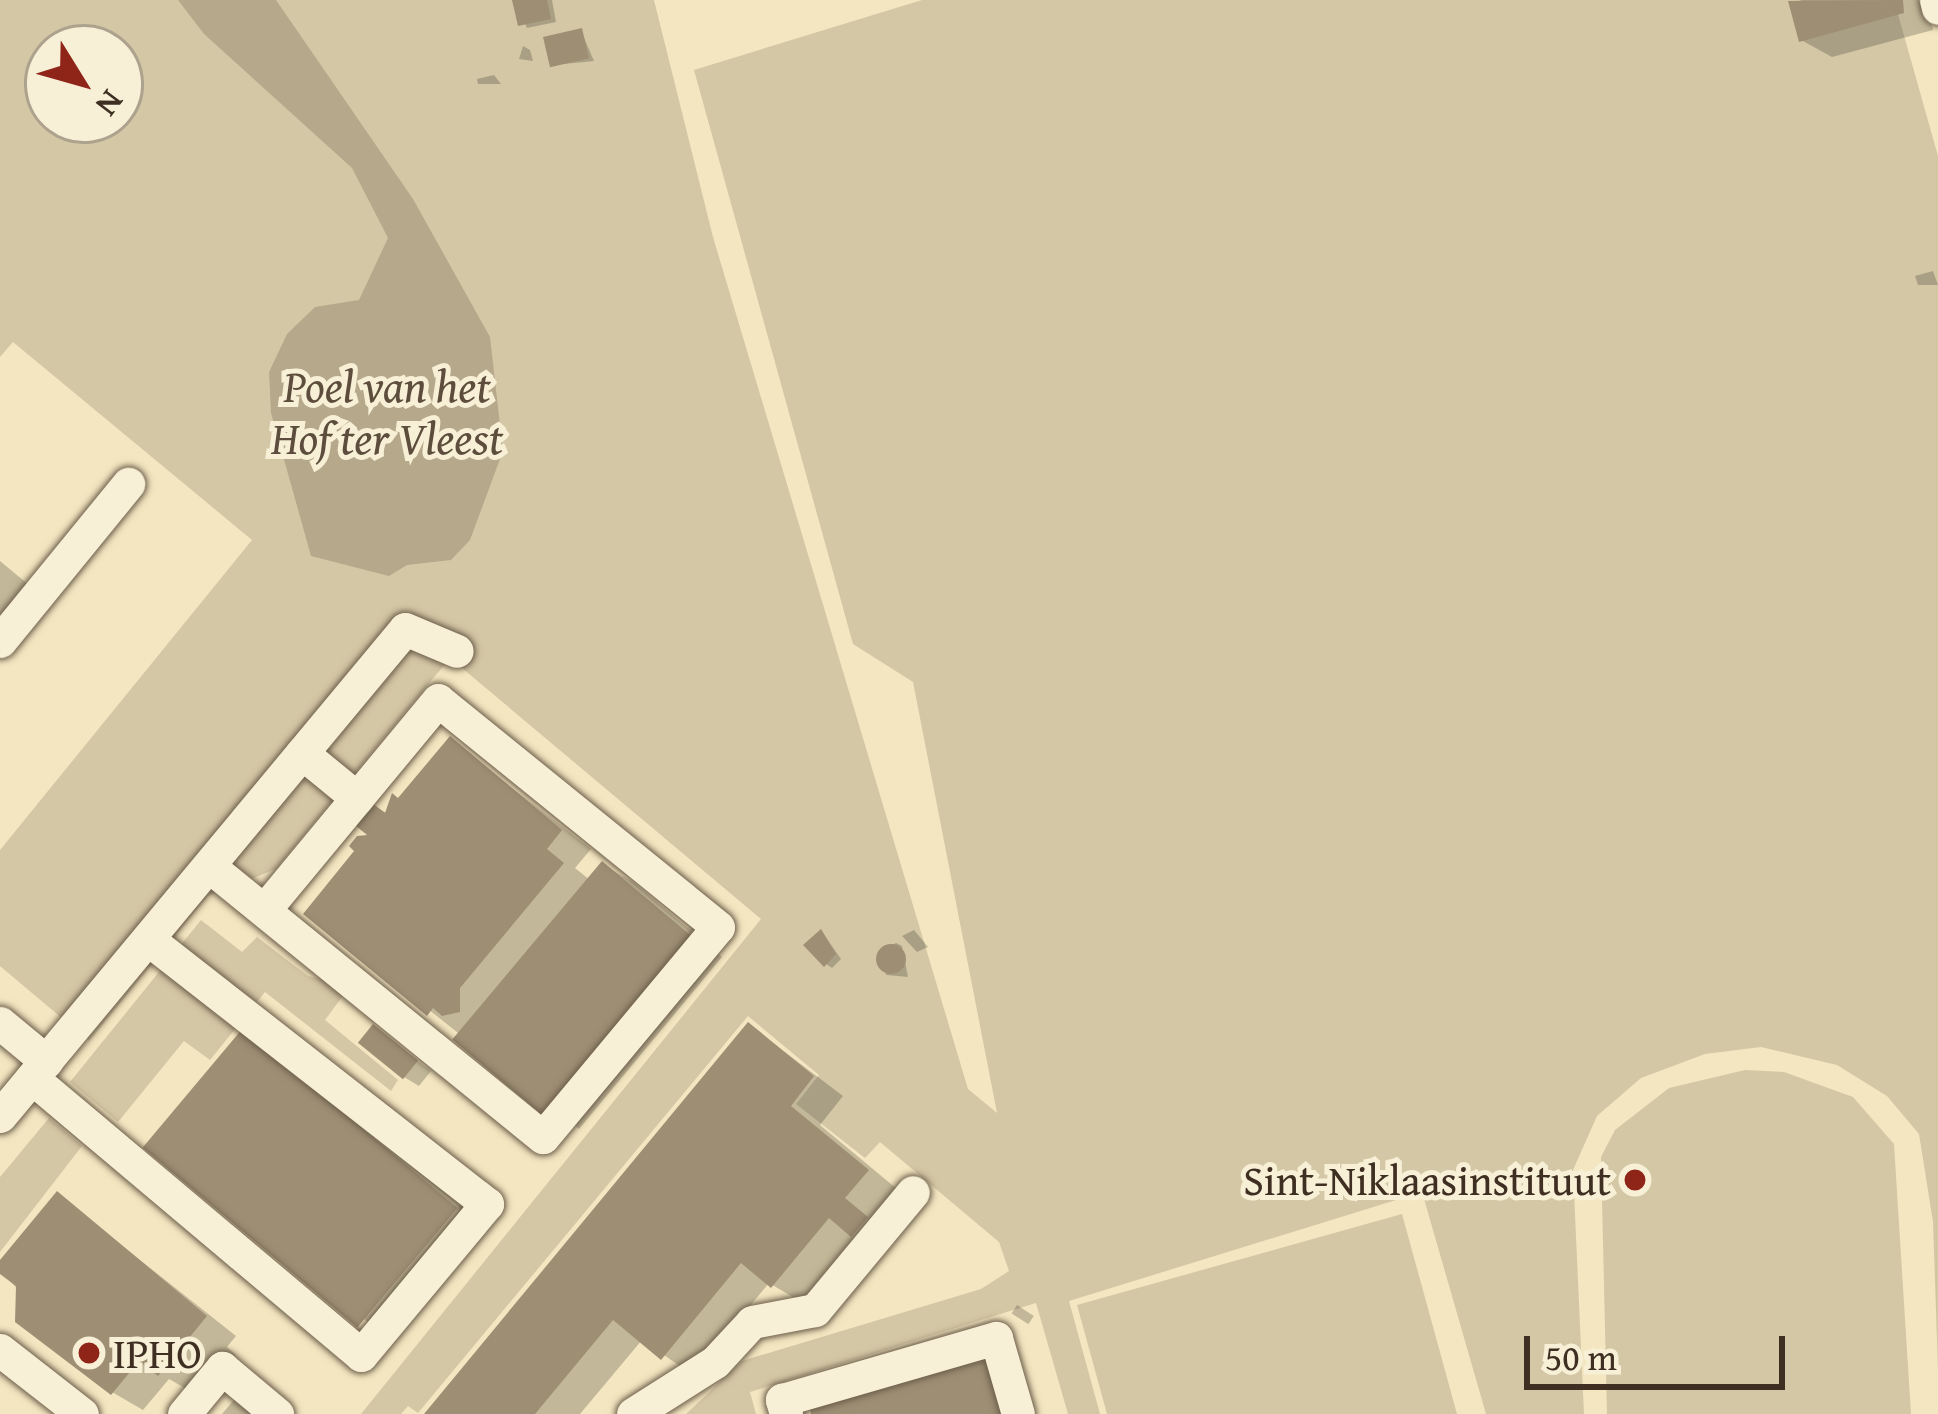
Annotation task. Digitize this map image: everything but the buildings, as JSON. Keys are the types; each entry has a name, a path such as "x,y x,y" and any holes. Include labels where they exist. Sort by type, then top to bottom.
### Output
{"street":[{"path":"0,640 128,484"},
{"path":"0,1117 405,629 457,651"},
{"path":"209,866 543,1137 718,927 438,700 264,910"},
{"path":"302,753 357,798"},
{"path":"0,1023 39,1070 361,1354 487,1204 148,939"},
{"path":"633,1414 715,1362 752,1322 815,1310 913,1192"},
{"path":"786,1414 782,1400 996,1338 1018,1414"},
{"path":"0,1350 8,1348 82,1414"},
{"path":"184,1414 221,1368 277,1414"}],"shaded area":[{"path":"0,0 654,0 713,237 968,1089 997,1113 913,682 853,644 694,70 922,0 1894,0 1938,156 1938,1371 1933,1222 1919,1134 1887,1096 1837,1065 1761,1047 1705,1054 1641,1078 1597,1116 1573,1170 1584,1414 1486,1414 1422,1192 1069,1301 1100,1414 1068,1414 1036,1303 750,1392 756,1414 686,1414 742,1361 981,1289 1009,1271 999,1242 880,1142 865,1158 796,1104 819,1075 748,1016 418,1413 408,1406 401,1414 361,1414 761,919 450,658 276,869 208,896 89,1041 0,966 0,850 252,540 13,342 0,357"},
{"path":"201,920 242,952 257,937 308,976 338,983 342,997 325,1020 398,1080 391,1091 265,992 210,1060 184,1041 118,1122 70,1082"},
{"path":"1745,1070 1784,1072 1853,1097 1894,1144 1911,1414 1607,1414 1601,1157 1615,1130 1669,1088"},
{"path":"49,1118 82,1146 0,1252 0,1177"},
{"path":"1402,1214 1457,1414 1107,1414 1077,1305"}],"water":[{"name":"Poel van het Hof ter Vleest","path":"178,0 276,0 413,199 490,337 503,451 470,540 451,560 407,565 389,576 311,556 271,413 269,372 287,334 315,307 359,300 388,238 352,168 204,34"}],"place":[{"name":"Sint-Niklaasinstituut","path":"1635,1180"},
{"name":"IPHO","path":"89,1353"}]}
